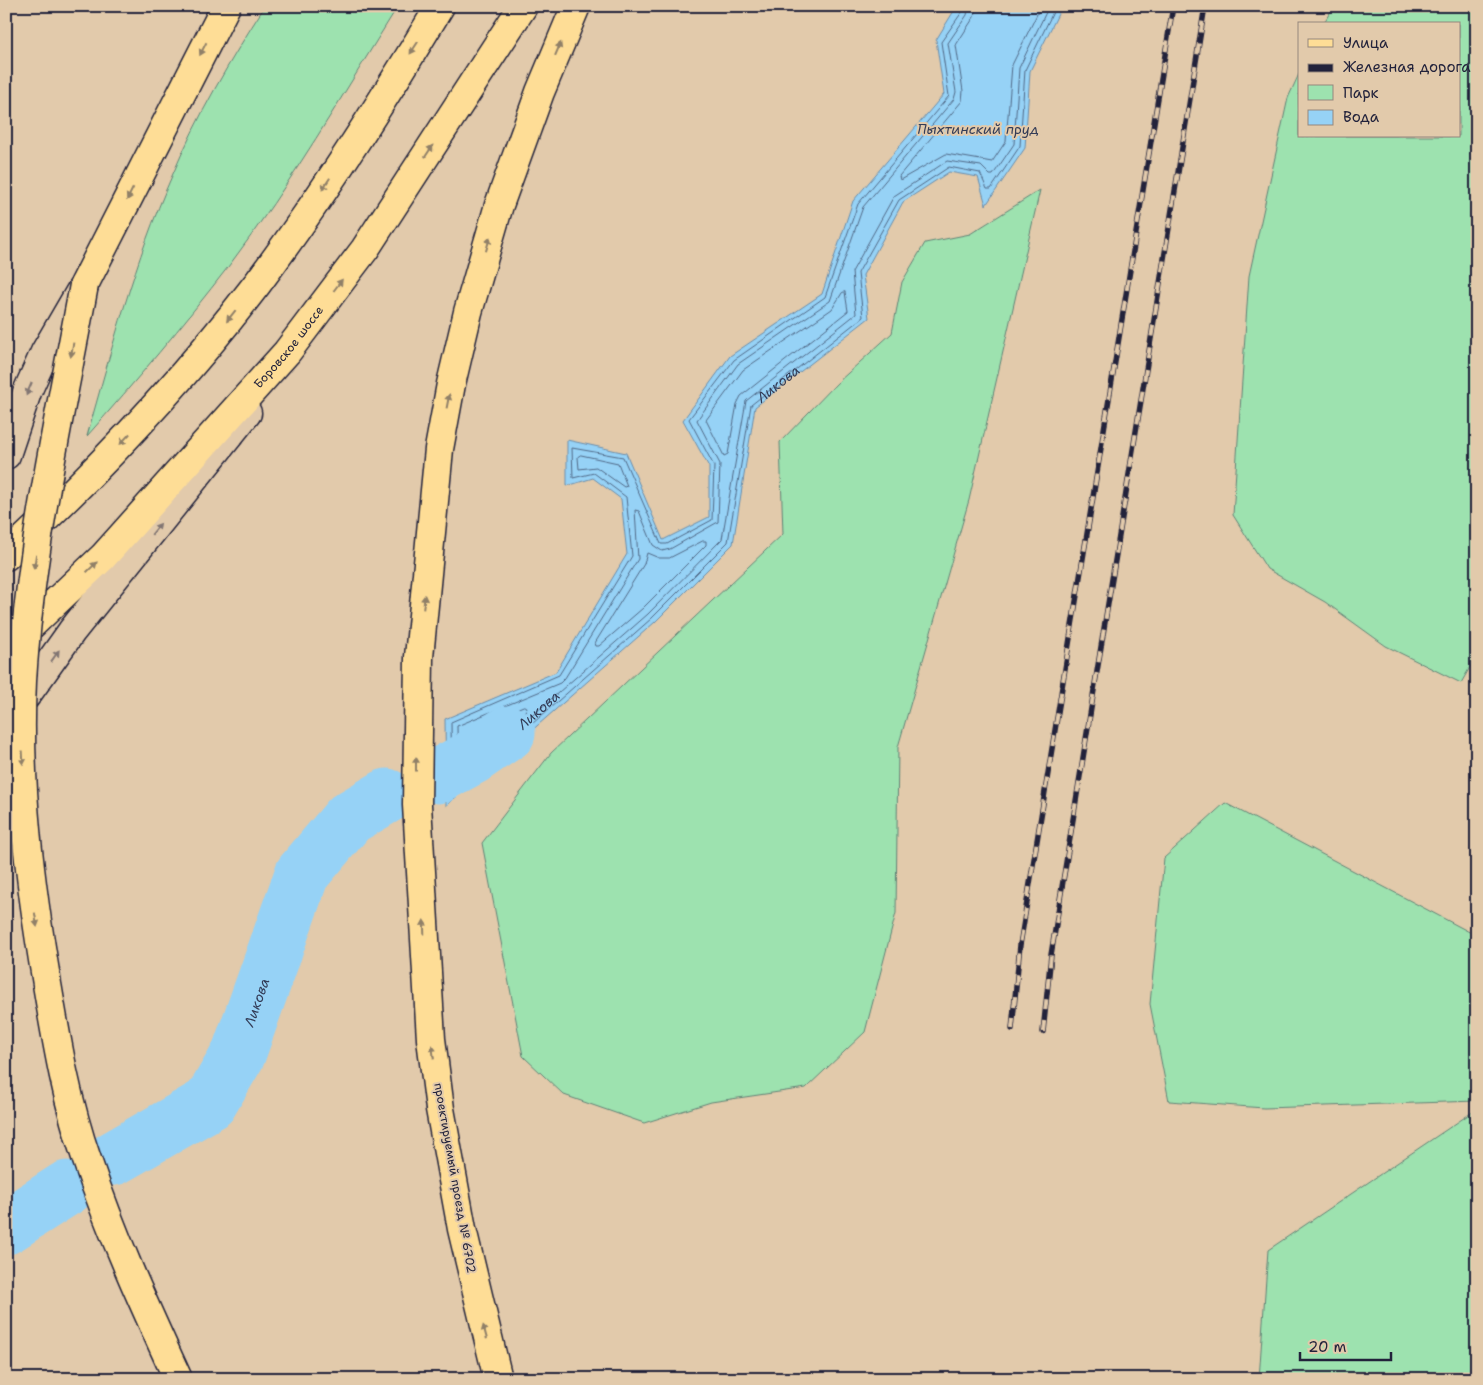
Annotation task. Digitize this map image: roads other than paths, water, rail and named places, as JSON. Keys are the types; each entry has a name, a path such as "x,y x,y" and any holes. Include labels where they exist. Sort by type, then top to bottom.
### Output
{"main road":[{"path":"178,1379 132,1275 86,1158 61,1063 31,886 22,749 22,679 34,567 84,285 226,6"},
{"path":"6,556 90,477 228,320 312,206 440,6"},
{"name":"Боровское шоссе","path":"6,649 103,557 287,352 365,249 522,6"},
{"name":"проектируемый проезд № 6702","path":"498,1379 464,1238 445,1137 431,1039 417,805 416,726 419,657 440,449 451,384 468,312 499,205 540,92 576,6"}],"street":[{"path":"6,455 27,392 45,352 84,285"},
{"path":"6,724 72,631 252,408 287,352"}],"water":[{"name":"Пыхтинский пруд","path":"957,6 1062,6 1030,71 1025,148 986,205 978,177 949,172 903,202 863,275 869,318 755,407 733,544 655,622 446,806 445,719 556,672 627,554 621,499 593,478 567,486 567,440 626,453 663,540 709,517 709,467 683,420 730,356 822,294 853,201 944,94 936,40"}],"waterway":[{"name":"Ликова","path":"438,776 473,757 508,733"},
{"name":"Ликова","path":"114,1158 210,1103 238,1055 302,874 349,818 387,796"},
{"name":"Ликова","path":"6,1227 67,1188"}],"railway":[{"path":"1012,1029 1020,945 1173,6"},
{"path":"1043,1032 1051,955 1205,6"}]}
